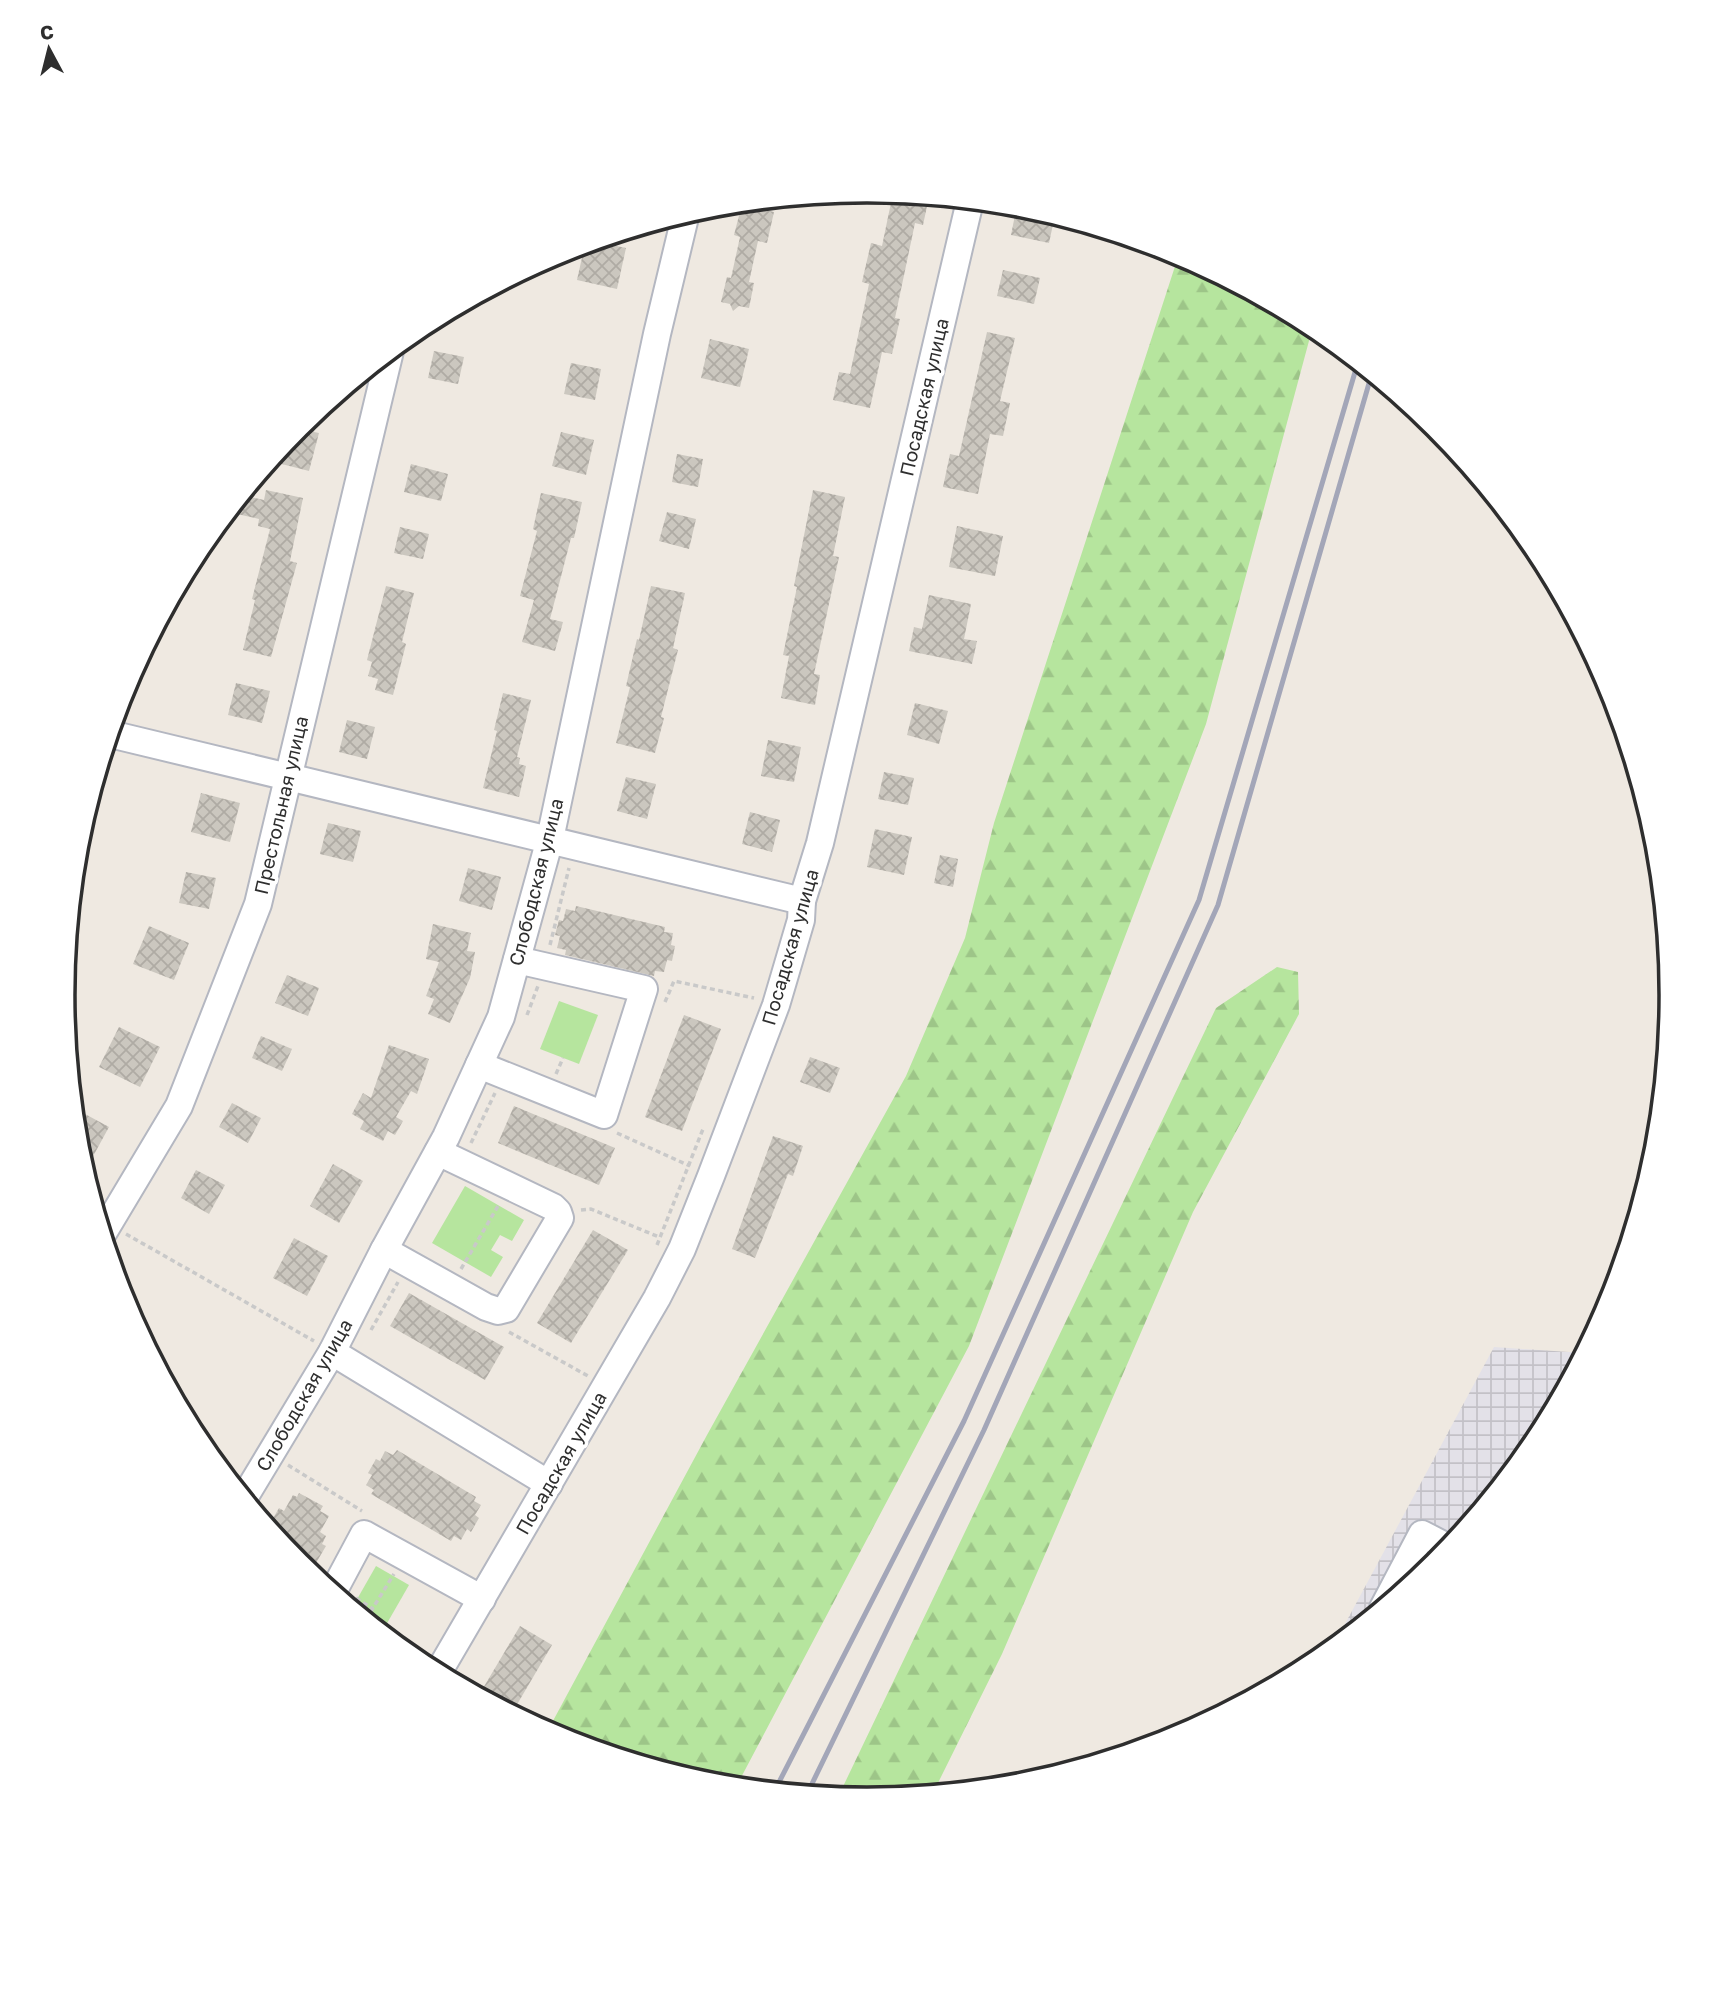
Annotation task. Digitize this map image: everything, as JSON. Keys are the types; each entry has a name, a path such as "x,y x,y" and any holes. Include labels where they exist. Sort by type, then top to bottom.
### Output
{"street":[{"name":"Посадская улица","path":"443,1664 657,1298 665,1245 776,1005 802,920 802,901 820,843 968,210"},
{"name":"Слободская улица","path":"249,1489 332,1352 438,1152 501,1017 550,839 657,334 683,225"},
{"name":"Престольная улица","path":"107,1218 179,1106 258,904 387,365"},
{"path":"119,736 802,901"},
{"path":"479,1065 604,1115 644,989 517,960"},
{"path":"384,1250 486,1307 498,1311 506,1309 560,1218 558,1212 438,1152"},
{"path":"332,1352 549,1484"},
{"path":"337,1584 364,1534 482,1599"},
{"path":"1394,1587 1422,1534 1439,1543"}],"path":[{"path":"664,1006 674,981 755,998 758,986"},
{"path":"558,1212 591,1209 665,1245 700,1170 703,1126"},
{"path":"613,1131 700,1170"},
{"path":"450,1287 509,1186"},
{"path":"111,1229 332,1352"},
{"path":"583,1387 589,1376"},
{"path":"370,1612 405,1556"}],"shaded area":[{"path":"1494,1347 1574,1352 1526,1435 1463,1517 1390,1591 1342,1630"}],"green space":[{"path":"1175,265 1218,284 1310,337 1206,724 969,1346 742,1776 662,1760 552,1722 707,1435 906,1076 965,938 994,823"},
{"path":"1277,967 1298,972 1299,1014 1193,1212 1002,1654 938,1784 843,1787 1216,1008"},
{"path":"559,1001 598,1015 579,1064 540,1049"},
{"path":"465,1186 524,1220 512,1241 500,1235 491,1250 503,1257 491,1277 432,1243"},
{"path":"376,1566 409,1585 386,1625 356,1600"}],"building":[{"path":"891,203 927,205 923,225 915,223 895,318 900,319 892,354 882,352 870,408 833,400 839,372 850,374 869,284 862,282 871,243 882,246"},
{"path":"765,210 774,212 767,243 758,241 749,282 754,283 749,308 739,306 733,311 730,304 721,302 727,277 731,278 740,237 734,235 739,214"},
{"path":"1015,217 1053,225 1049,243 1011,235"},
{"path":"613,245 626,248 617,289 577,280 582,256"},
{"path":"1003,270 1040,278 1034,304 997,296"},
{"path":"987,332 1015,338 1000,401 1010,403 1003,436 990,434 978,494 943,487 950,454 959,456"},
{"path":"710,339 749,349 740,387 701,378"},
{"path":"434,351 464,357 458,384 428,378"},
{"path":"571,363 601,369 595,400 564,394"},
{"path":"315,428 314,432 319,433 309,471 281,464"},
{"path":"561,432 594,440 586,475 552,466"},
{"path":"677,454 703,459 698,487 672,482"},
{"path":"411,464 448,474 441,501 404,492"},
{"path":"266,490 303,498 290,561 297,563 271,657 243,650 255,600 252,599 270,529 258,526 259,519 238,514 252,497 264,500"},
{"path":"813,490 845,497 833,556 839,557 814,674 820,675 815,705 781,698 789,656 783,655"},
{"path":"541,493 582,502 550,619 563,622 555,651 522,642 534,600 520,596 537,531 533,529"},
{"path":"667,512 696,519 689,549 659,541"},
{"path":"957,526 1003,536 995,576 949,567"},
{"path":"400,527 429,534 423,559 394,553"},
{"path":"386,586 414,593 402,642 406,644 393,695 375,690 378,679 368,676 372,662 367,660"},
{"path":"651,586 685,593 673,648 678,650 655,753 616,743 630,687 626,686"},
{"path":"929,595 971,604 964,639 977,641 972,664 909,651 914,627 922,629"},
{"path":"236,683 270,691 262,723 228,715"},
{"path":"503,693 531,700 517,757 520,758 519,764 526,766 519,797 483,788"},
{"path":"915,703 948,711 939,744 907,735"},
{"path":"347,720 375,727 367,759 339,752"},
{"path":"768,740 801,747 794,782 761,776"},
{"path":"884,772 914,778 908,805 878,799"},
{"path":"626,777 656,784 647,819 617,811"},
{"path":"201,793 240,803 230,842 191,832"},
{"path":"750,812 780,820 772,852 742,844"},
{"path":"328,823 361,831 353,862 320,854"},
{"path":"875,829 912,837 904,875 867,867"},
{"path":"940,855 958,859 953,887 934,883"},
{"path":"468,868 501,877 492,910 459,901"},
{"path":"186,872 216,878 209,909 179,903"},
{"path":"576,906 665,927 664,932 673,933 671,945 675,946 672,961 667,960 664,972 655,971 654,976 565,955 566,950 557,948 560,936 555,935 559,920 563,921 566,909 575,911"},
{"path":"433,924 471,933 467,951 475,952 470,978 450,1023 428,1014 434,999 426,996 439,962 426,959"},
{"path":"149,926 189,943 174,980 133,964"},
{"path":"287,975 319,988 308,1016 275,1003"},
{"path":"684,1015 721,1029 682,1131 645,1117"},
{"path":"119,1027 160,1047 140,1087 99,1067"},
{"path":"261,1036 292,1049 282,1071 252,1058"},
{"path":"389,1045 429,1059 417,1094 411,1091 396,1117 403,1121 395,1135 388,1131 383,1141 360,1129 364,1121 352,1114 363,1093 371,1098"},
{"path":"810,1057 840,1068 830,1093 800,1082"},
{"path":"232,1103 261,1118 248,1143 219,1127"},
{"path":"514,1106 615,1148 599,1185 498,1143"},
{"path":"84,1114 109,1127 92,1158"},
{"path":"773,1136 803,1146 793,1176 788,1174 755,1258 732,1249"},
{"path":"333,1164 363,1181 339,1223 310,1206"},
{"path":"196,1170 225,1185 209,1214 181,1198"},
{"path":"593,1230 628,1250 571,1343 537,1323"},
{"path":"294,1238 328,1256 307,1296 273,1278"},
{"path":"409,1293 504,1347 485,1380 390,1326"},
{"path":"397,1450 476,1497 474,1501 481,1505 475,1515 479,1518 471,1532 467,1529 461,1540 454,1536 451,1541 371,1494 374,1490 366,1485 372,1475 368,1473 376,1459 380,1461 385,1451 393,1455"},
{"path":"299,1493 323,1506 320,1511 329,1516 320,1532 326,1536 322,1544 326,1546 316,1563 273,1518 279,1508 284,1511 293,1495 297,1497"},
{"path":"520,1626 552,1645 516,1706 483,1688"}],"railway":[{"path":"779,1782 964,1421 1199,900 1355,371"},
{"path":"811,1785 984,1430 1218,905 1369,382"}]}
